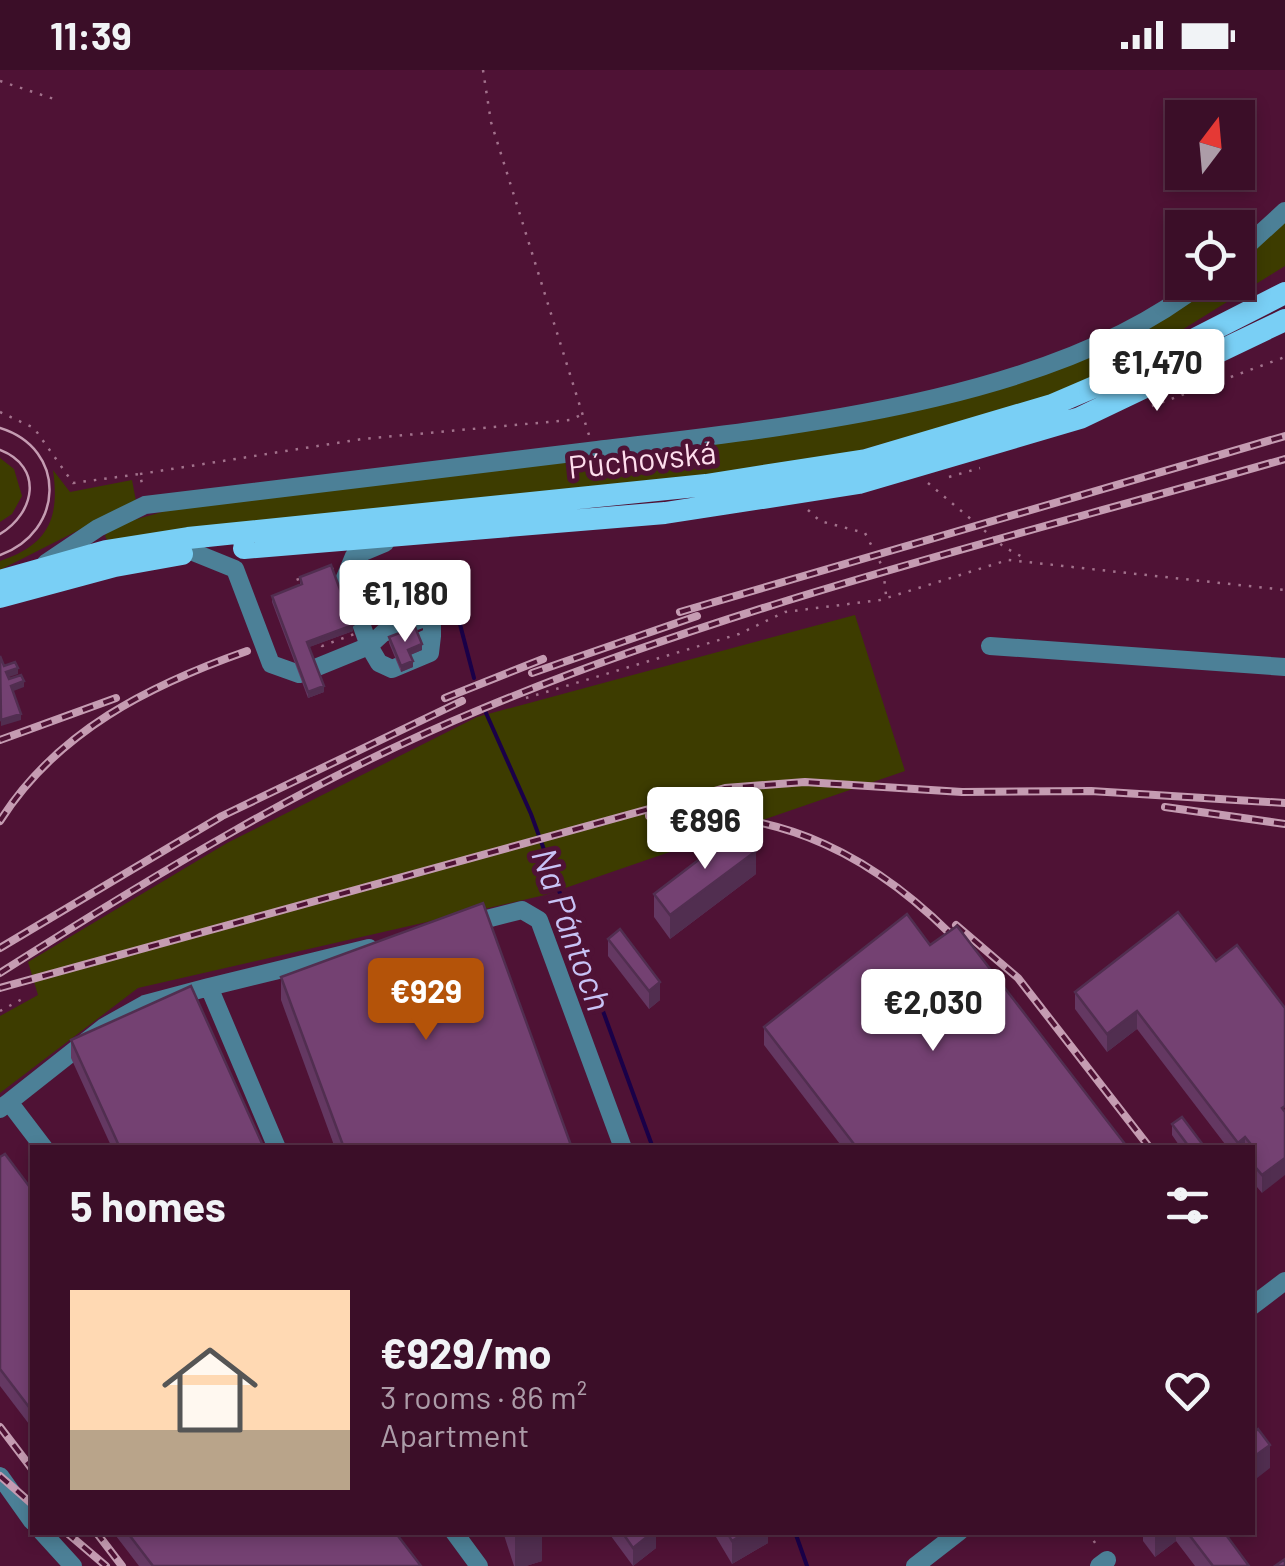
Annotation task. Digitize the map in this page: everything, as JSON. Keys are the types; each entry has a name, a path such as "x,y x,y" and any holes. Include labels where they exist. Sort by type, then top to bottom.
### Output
{"main road":[{"path":"1275,298 1285,280"},
{"name":"Púchovská","path":"0,597 100,570 193,552 664,512 800,495 914,470 1002,444 1142,379 1275,298"},
{"path":"1142,379 1285,320"},
{"name":"Púchovská","path":"0,580 188,538 706,486 820,468 994,424 1142,379"}],"street":[{"path":"1255,239 1285,212"},
{"path":"37,569 98,528 145,506 786,427 982,383 1100,344 1173,300"},
{"path":"193,552 235,568 271,664 307,671 369,646 383,633 424,618 432,624 425,639 430,653 392,670 379,663 369,646 345,578 354,556 385,543 469,530"},
{"path":"369,646 393,652"},
{"path":"990,646 1285,667"},
{"path":"442,930 522,910 540,920 622,1145"},
{"path":"41,1145 4,1106 104,1027 145,1004 384,944"},
{"path":"209,987 277,1145"},
{"path":"1255,1304 1285,1280"},
{"path":"0,1476 30,1517"},
{"path":"45,1535 73,1566"},
{"path":"456,1535 480,1566"},
{"path":"915,1566 956,1535"}],"path":[{"path":"483,70 492,122 593,451"},
{"path":"0,81 54,99"},
{"path":"1195,390 1285,357"},
{"path":"0,412 34,428 73,482 362,439 570,420 584,414"},
{"path":"140,474 145,506"},
{"path":"928,483 1004,548 1027,560"},
{"path":"807,508 820,521 865,533 882,568 886,598"},
{"path":"526,698 740,634 785,612 886,598 1008,560 1285,590"},
{"path":"332,568 357,633 322,646 296,580 332,568"},
{"path":"0,1011 24,998"}],"shaded area":[{"path":"1285,220 1285,266 1255,285 1255,247"},
{"path":"1183,300 1230,300 1132,361 1056,394 837,457 752,471 107,540 105,536 112,526 173,509 627,455 1056,370"},
{"path":"0,458 14,469 22,496 12,514 0,522"},
{"path":"53,470 70,492 132,480 136,501 0,570 0,561 30,547 47,528 54,503"},
{"path":"855,615 905,771 545,895 138,988 0,1093 0,1016 38,995 28,962 227,843 477,717"}],"building":[{"path":"331,565 353,625 307,642 324,686 308,692 272,596 302,584 300,577"},
{"path":"415,627 422,644 408,650 413,661 401,666 389,637"},
{"path":"0,656 4,666 15,662 18,668 6,672 9,679 21,675 24,681 11,686 21,714 1,720"},
{"path":"739,829 756,851 670,915 654,894"},
{"path":"483,903 571,1145 343,1145 281,977"},
{"path":"1178,912 1216,961 1237,945 1285,1008 1285,1158 1262,1175 1255,1167 1255,1145 1245,1137 1238,1143 1137,1011 1107,1034 1075,992"},
{"path":"907,914 930,945 957,926 1126,1145 855,1145 764,1027"},
{"path":"620,929 660,982 649,991 608,939"},
{"path":"191,986 263,1145 119,1145 71,1040"},
{"path":"1182,1117 1203,1145 1188,1145 1172,1124"},
{"path":"5,1154 30,1187 30,1408 0,1369 0,1157"},
{"path":"1258,1429 1270,1445 1255,1456"},
{"path":"129,1535 397,1535 421,1566 153,1566"},
{"path":"624,1535 649,1535 633,1548"},
{"path":"1189,1535 1226,1535 1249,1566 1213,1566"}],"waterway":[{"name":"Na Pántoch","path":"444,563 474,678"},
{"name":"Na Pántoch","path":"486,713 531,814 652,1145"},
{"name":"Na Pántoch","path":"796,1535 807,1566"}],"tram line":[{"path":"0,428 38,453 47,471 50,491 37,528 21,544 0,555"},
{"path":"0,450 23,467 30,490 21,514 0,534"}],"railway":[{"path":"680,612 1285,436"},
{"path":"0,973 297,796 484,708 580,670 779,603 1285,459"},
{"path":"532,673 697,616"},
{"path":"0,821 49,761 108,715 176,679 247,651"},
{"path":"445,698 543,659"},
{"path":"0,740 116,698"},
{"path":"0,948 222,816 462,701"},
{"path":"0,988 725,788 805,782 962,792 1091,791 1285,803"},
{"path":"1165,807 1285,824"},
{"path":"649,816 742,819 825,844 899,889 967,951"},
{"path":"956,925 1018,978 1148,1145"},
{"path":"0,1427 30,1466"},
{"path":"0,1476 30,1502"},
{"path":"70,1535 106,1566"},
{"path":"98,1535 122,1566"}]}
